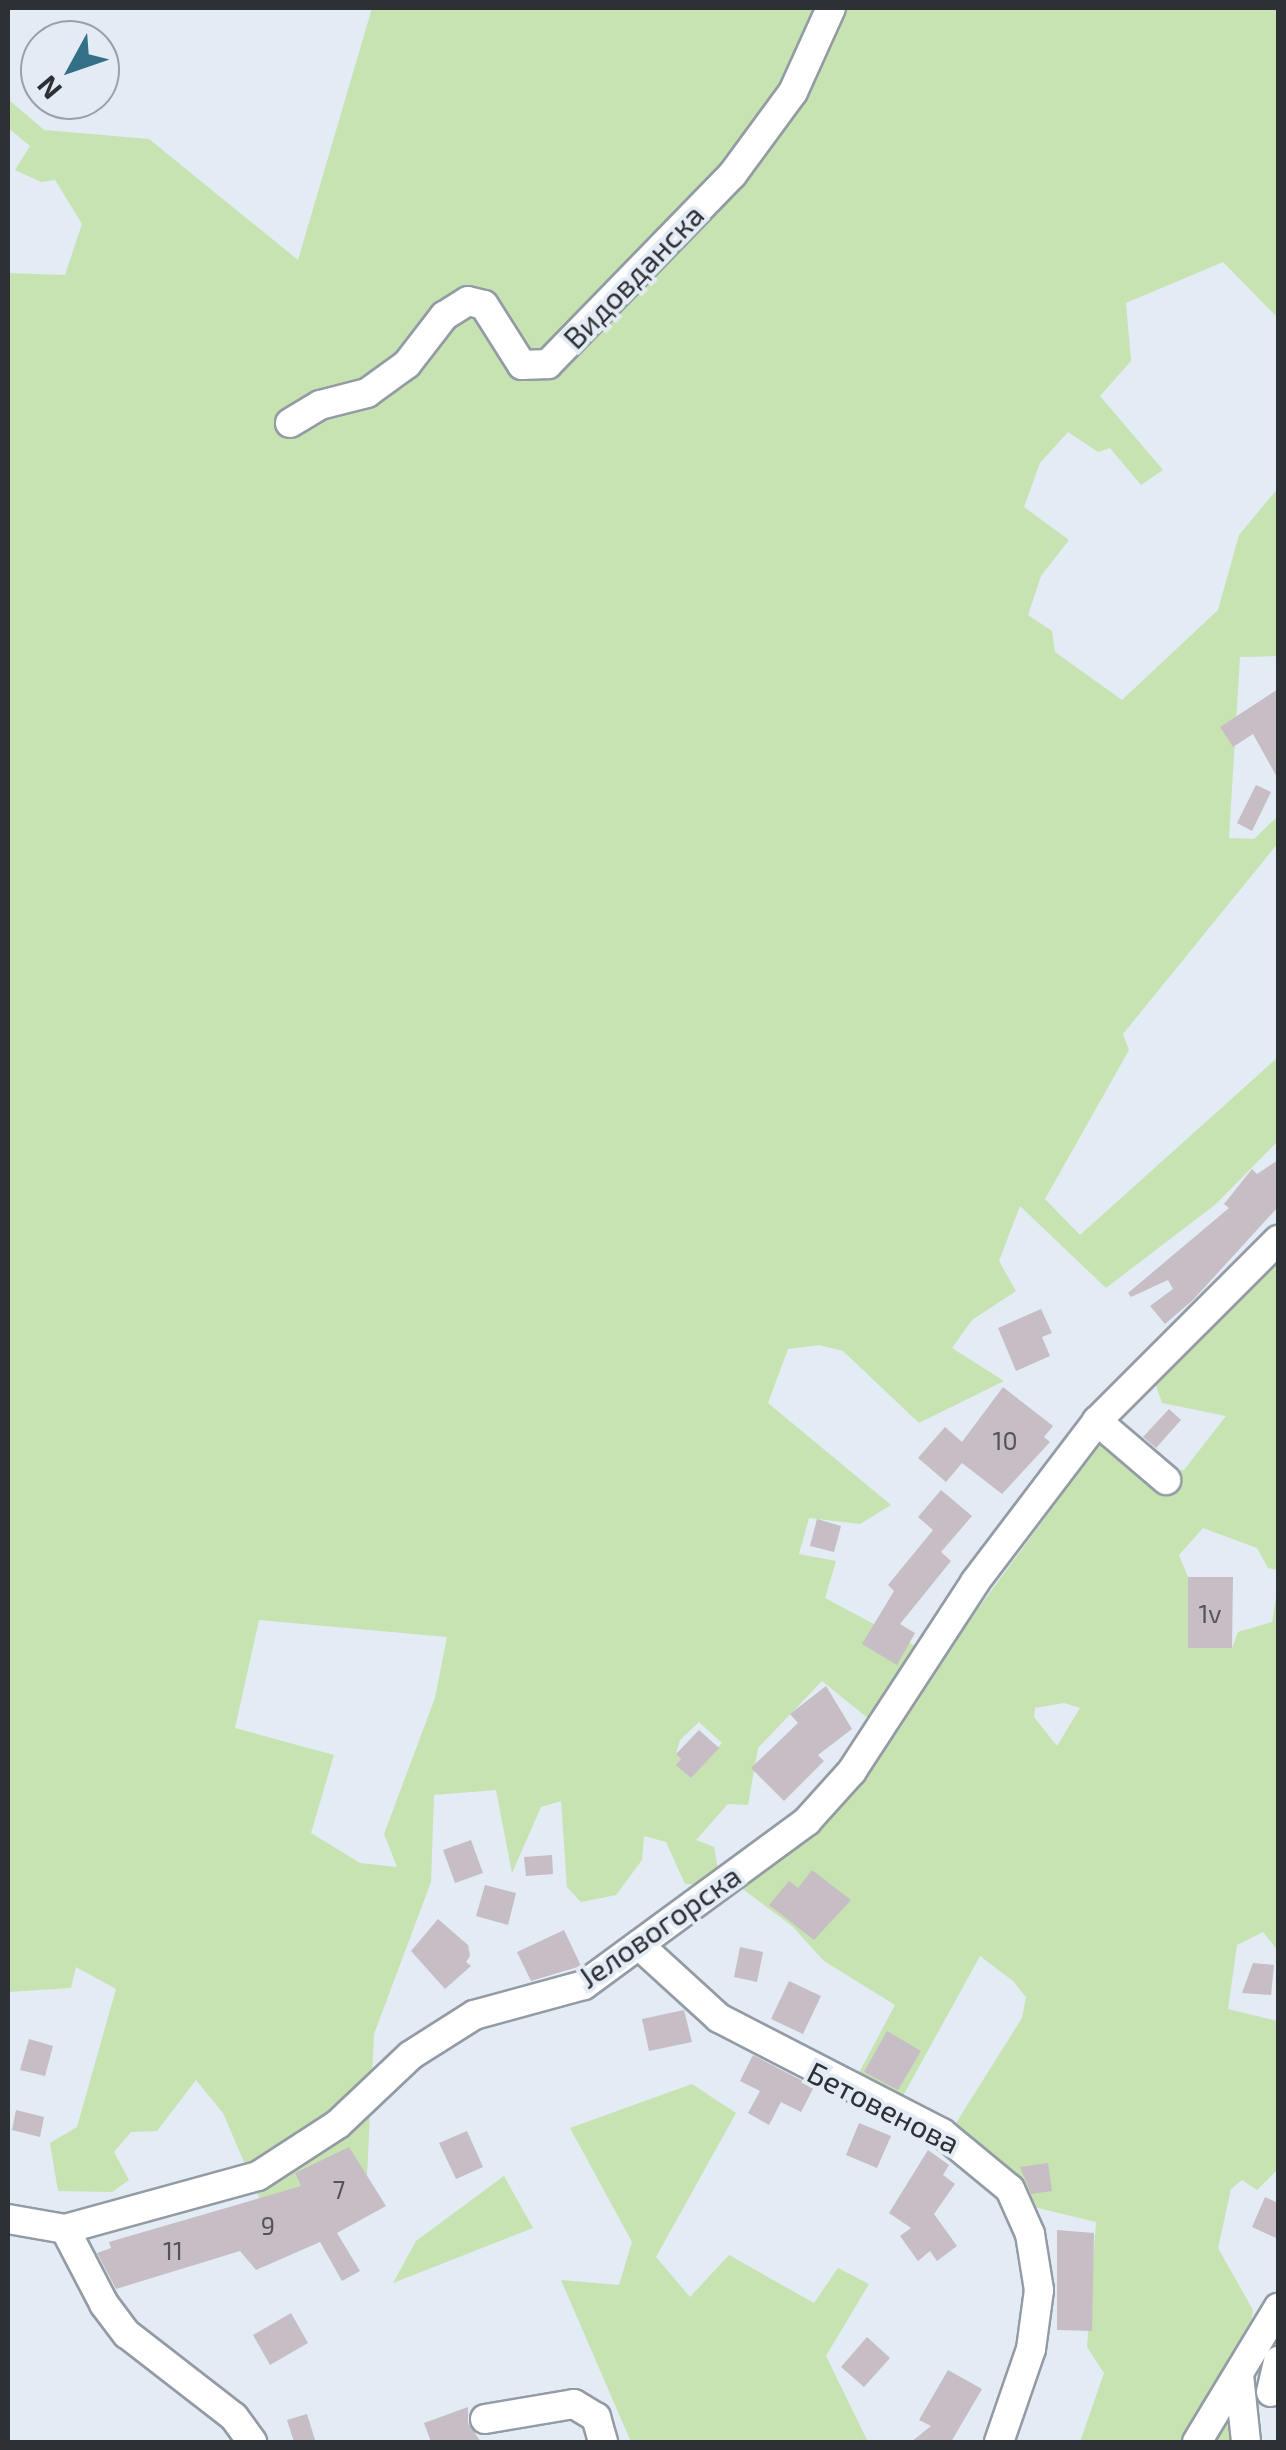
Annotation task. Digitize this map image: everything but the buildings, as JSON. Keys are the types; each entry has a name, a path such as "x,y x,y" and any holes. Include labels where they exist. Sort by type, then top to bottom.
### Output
{"street":[{"name":"Видовданска","path":"290,423 320,405 367,393 407,364 444,316 468,301 484,305 522,365 548,364 732,175 793,92 831,8"},
{"name":"Јеловогорска","path":"8,2219 66,2229 258,2176 338,2124 411,2055 474,2015 584,1984 808,1821 852,1771 975,1582 1098,1421 1278,1240"},
{"path":"1098,1421 1166,1480"},
{"name":"Бетовенова","path":"639,1945 718,2018 942,2134 1010,2190 1030,2234 1039,2290 1031,2349 1000,2442"},
{"path":"66,2229 104,2304 127,2334 234,2417 252,2442"},
{"path":"1198,2442 1278,2308"},
{"path":"1271,2392 1278,2360"},
{"path":"1238,2375 1246,2442"},
{"path":"485,2419 574,2404 596,2417 603,2442"}],"green space":[{"path":"372,8 1278,8 1278,318 1223,262 1126,303 1131,361 1100,396 1163,470 1141,485 1110,448 1098,452 1068,432 1040,463 1024,507 1069,540 1041,576 1028,615 1052,631 1055,652 1122,700 1218,610 1239,535 1278,488 1278,656 1240,657 1229,838 1254,839 1278,816 1278,843 1123,1034 1129,1050 1045,1199 1080,1235 1278,1057 1278,1141 1216,1204 1106,1288 1020,1206 999,1261 1016,1291 972,1320 952,1348 1004,1381 919,1423 843,1351 819,1345 788,1349 768,1403 891,1505 860,1524 809,1518 799,1554 836,1561 825,1598 921,1649 875,1724 822,1681 758,1748 748,1805 728,1804 696,1840 714,1847 718,1869 823,1818 1105,1437 1167,1473 1184,1470 1226,1416 1162,1403 1155,1382 1278,1247 1278,1570 1268,1568 1257,1548 1203,1528 1179,1555 1188,1577 1188,1648 1232,1648 1238,1632 1272,1622 1278,1586 1278,1951 1263,1932 1237,1945 1228,2009 1277,2021 1278,2014 1278,2169 1257,2190 1242,2180 1231,2189 1218,2248 1253,2310 1232,2442 1080,2442 1104,2373 1087,2347 1096,2222 1030,2206 951,2131 1022,2018 1026,1997 1013,1981 980,1956 898,2105 853,2084 895,2005 824,1961 792,1926 719,1871 706,1885 685,1884 666,1842 644,1836 642,1860 616,1895 581,1902 567,1887 561,1801 541,1807 512,1873 496,1790 434,1795 431,1882 374,2034 367,2175 323,2182 265,2211 223,2113 196,2080 157,2131 131,2132 114,2152 129,2180 112,2192 58,2191 50,2143 77,2127 116,1989 76,1967 71,1988 8,1992 8,273 65,275 82,224 55,180 41,182 15,170 30,146 8,128 8,99 20,109 20,120 32,120 44,130 149,139 298,260","holes":["259,1620 447,1637 435,1698 384,1834 397,1867 360,1863 311,1833 334,1755 235,1728","1064,1703 1080,1708 1057,1746 1034,1717 1035,1708","699,1722 722,1743 691,1778 677,1765 681,1759 676,1754 680,1740"]},
{"path":"692,2084 736,2113 656,2257 690,2297 729,2255 814,2303 838,2268 869,2284 826,2356 868,2442 631,2442 561,2280 619,2285 632,2242 570,2128"},
{"path":"504,2176 533,2228 393,2283 416,2241"}]}
